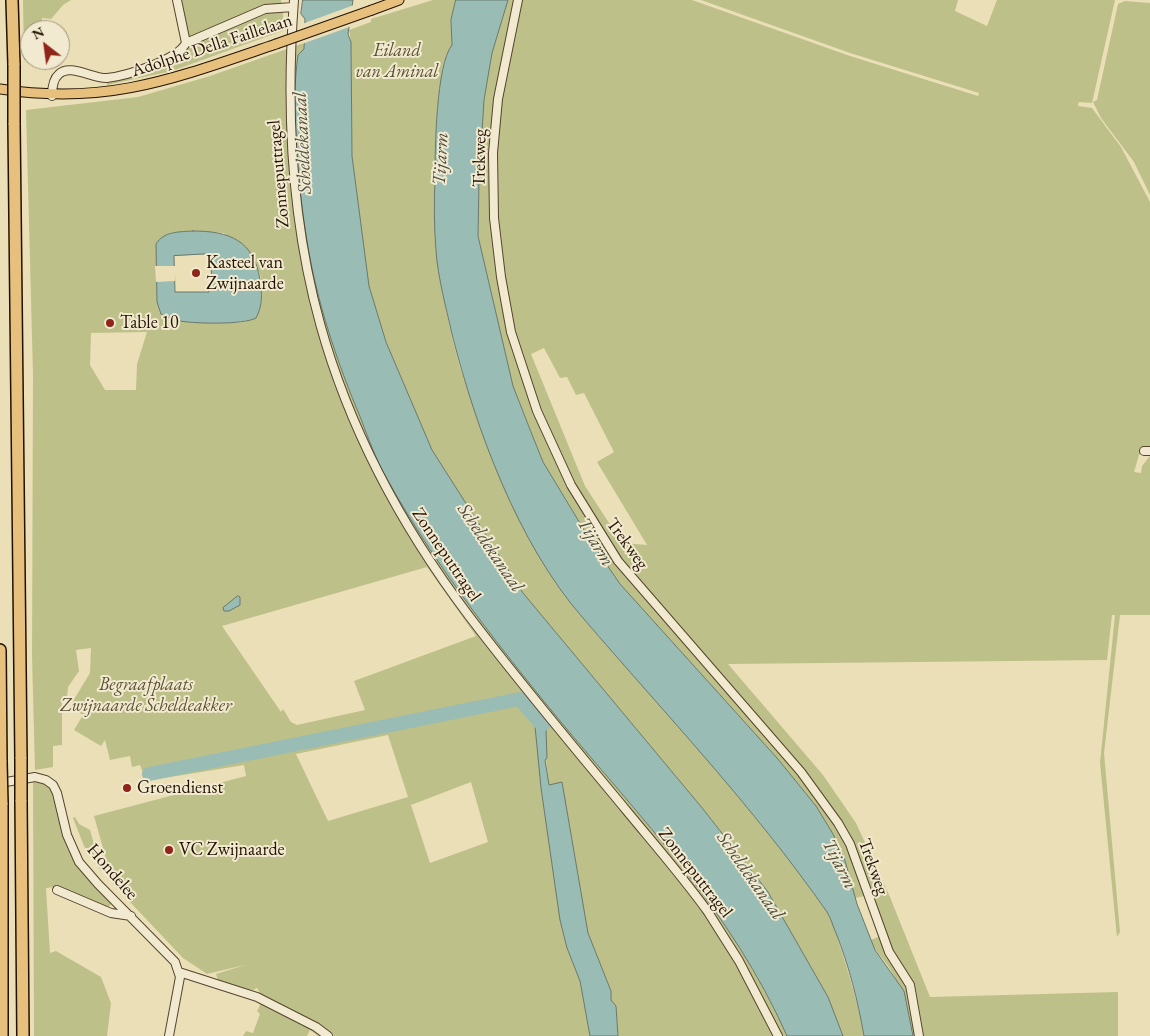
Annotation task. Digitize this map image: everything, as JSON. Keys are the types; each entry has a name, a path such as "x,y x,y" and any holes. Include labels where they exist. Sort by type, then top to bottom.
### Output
{"highway":[{"path":"12,0 23,1036"},
{"path":"0,650 2,1036"}],"main road":[{"name":"Adolphe Della Faillelaan","path":"0,90 52,96 118,92 144,86 276,44 399,0"}],"street":[{"path":"177,0 186,43"},
{"name":"Trekweg","path":"520,0 498,99 494,153 494,218 499,264 511,332 536,411 571,485 609,548 672,625 801,772 844,831 889,952 910,985 919,1036"},
{"name":"Zonneputtragel","path":"52,96 53,83 59,74 66,70 106,78 163,60 183,48 186,43 264,9 293,3 289,61 289,119 294,196 301,243 326,349 353,420 374,465 414,536 468,615 708,912 742,966 778,1036"},
{"name":"Hondelee","path":"0,783 35,777 46,780 53,785 57,793 67,835 79,862 98,884 175,962 179,972"},
{"name":"Hondelee","path":"57,890 111,913 131,916"},
{"path":"169,1036 179,972 257,997 316,1027 328,1036"}],"green space":[{"path":"23,0 71,0 63,5 51,19 23,20"},
{"path":"182,0 281,0 285,30 172,71 107,85 107,82 164,65 183,52 190,43"},
{"name":"Eiland van Aminal","path":"433,0 456,0 451,20 452,45 443,70 436,129 435,202 440,273 448,320 463,377 508,492 540,558 567,599 740,798 827,912 851,981 864,1036 843,1036 828,997 768,892 703,809 523,593 432,450 386,342 369,287 352,156 351,42 349,30 371,22 371,19"},
{"path":"508,0 692,0 850,56 978,96 979,93 850,53 701,0 958,0 955,11 987,26 997,0 1115,0 1092,103 1079,102 1078,106 1092,108 1121,147 1150,202 1150,446 1139,455 1134,472 1141,473 1142,466 1150,456 1150,615 1120,615 1104,753 1120,932 1117,937 1100,763 1115,615 1112,615 1107,660 728,664 823,775 856,823 890,897 930,997 1118,992 1118,1036 913,1036 898,984 871,940 880,936 865,896 855,898 844,857 816,806 777,758 620,584 604,562 543,462 513,386 478,236 484,100 492,53","holes":["544,348 560,378 567,377 576,395 584,393 614,452 597,462 647,545 622,543 585,486 531,354"]},
{"path":"1125,1 1150,3 1150,195 1134,162 1101,118 1093,102 1097,100 1118,4"},
{"name":"Begraafplaats Zwijnaarde Scheldeakker","path":"304,43 304,50 298,55 295,124 298,172 307,241 328,329 378,460 419,532 462,596 508,657 652,830 712,907 765,990 787,1036 618,1036 616,1006 611,1000 611,991 588,933 562,782 549,786 542,725 541,788 561,920 567,948 580,981 590,1036 318,1036 310,1030 307,1036 243,1036 246,1031 253,1033 260,1014 257,1011 261,1002 259,991 257,988 253,990 219,983 216,974 245,965 207,974 183,958 113,884 94,816 246,776 244,765 146,781 140,765 132,767 130,756 110,760 105,740 101,746 74,730 83,715 70,706 90,673 91,648 76,650 79,671 68,687 67,697 62,699 62,745 53,746 53,767 35,770 32,656 33,375 26,110 138,97 210,76","holes":["193,231 224,233 252,261 259,273 262,283 262,296 257,314 252,319 239,323 180,320 161,314 158,284 169,233","147,332 137,364 136,390 105,390 90,365 91,333","427,567 476,636 354,681 365,710 297,725 291,722 283,709 281,712 222,626","388,735 408,797 328,821 296,754","471,782 488,842 430,863 411,805"]},
{"path":"33,782 43,783 51,789 60,814 63,836 69,851 85,875 112,903 108,908 53,887 46,888 50,953 56,951 101,977 111,1003 107,1036 34,1036"},
{"path":"75,817 79,824 90,830 102,872 84,846 73,818"}],"water":[{"name":"Scheldekanaal","path":"303,0 353,0 348,34 351,42 352,156 369,286 386,342 432,450 523,593 703,809 768,892 828,997 843,1036 787,1036 765,990 712,907 652,830 508,657 462,596 419,532 380,466 344,376 329,332 316,287 307,241 298,172 295,124 298,55 304,49 305,19 301,14"},
{"path":"456,0 508,0 492,53 484,100 478,236 513,386 543,462 592,543 620,584 777,758 816,806 844,857 857,904 875,950 904,991 913,1036 864,1036 849,971 841,945 827,912 799,873 739,798 583,618 560,588 538,556 502,484 473,408 452,334 437,261 434,214 436,129 443,70 452,45 451,20","holes":["846,918 858,946 857,949 845,921"]},
{"path":"188,231 218,233 238,240 246,247 257,266 260,280 261,299 256,318 240,322 204,323 175,320 161,314 157,302 156,244 168,234","holes":["210,254 212,281 210,282 209,292 175,292 174,256"]},
{"path":"238,596 240,597 240,605 229,611 224,611 223,608"},
{"path":"542,725 546,730 547,758 545,760 549,785 562,782 588,933 611,991 611,1000 616,1006 618,1036 590,1036 580,981 567,948 560,920 541,788 535,726"}],"pier":[{"path":"354,5 352,26 302,44 302,24"},
{"path":"155,266 175,266 175,281 156,282"}],"waterway":[{"path":"149,774 520,699 542,725 545,723"},
{"name":"Tijarm","path":"838,901 865,964"}],"place":[{"name":"Kasteel van Zwijnaarde","path":"196,273"},
{"name":"Table 10","path":"110,323"},
{"name":"Groendienst","path":"127,788"},
{"name":"VC Zwijnaarde","path":"169,850"}]}
